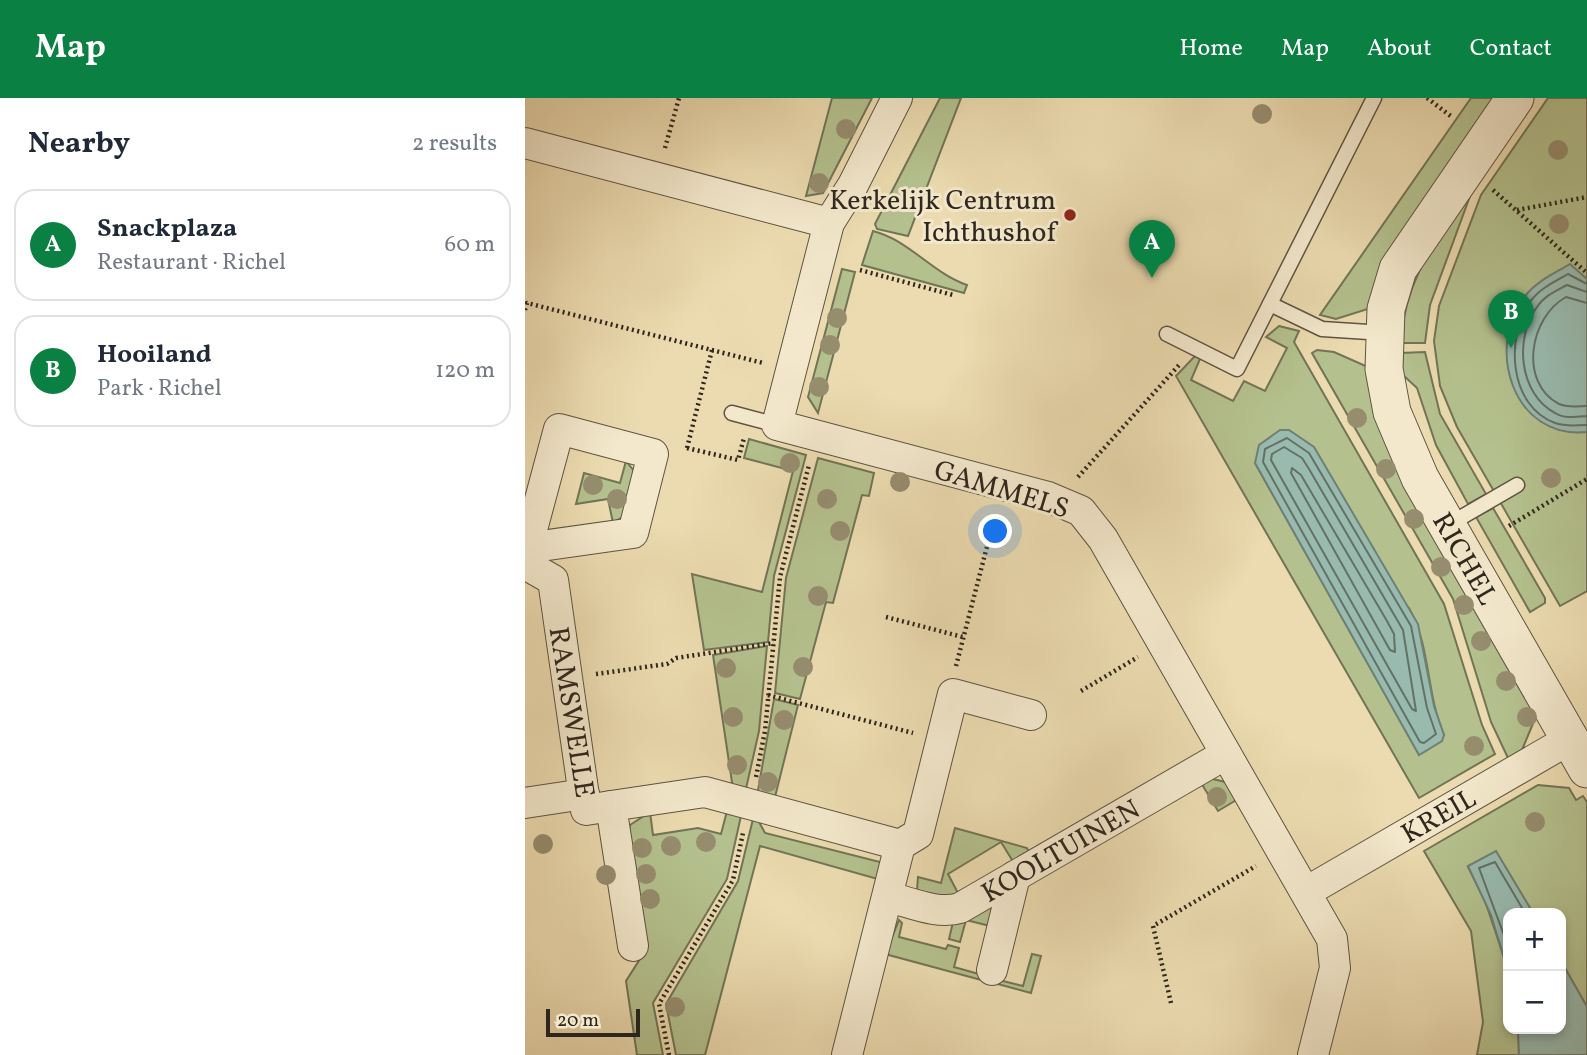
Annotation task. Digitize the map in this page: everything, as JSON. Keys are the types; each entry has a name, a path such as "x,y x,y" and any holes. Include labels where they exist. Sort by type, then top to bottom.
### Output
{"street":[{"path":"777,425 829,223 853,185 897,98"},
{"name":"RICHEL","path":"1515,98 1406,254 1390,292 1384,333 1384,369 1392,412 1420,478 1578,754"},
{"path":"525,143 829,223"},
{"name":"GAMMELS","path":"777,425 1003,485 1058,501 1081,511 1103,539 1335,946 1335,968 1313,1055"},
{"path":"559,429 653,454 633,533 526,558 559,429"},
{"name":"RAMSWELLE","path":"526,558 553,580 586,810 705,792 900,845"},
{"path":"847,1055 900,845 918,834 953,694 1031,715"},
{"name":"KOOLTUINEN","path":"888,897 949,911 1016,876 1226,754"},
{"name":"KREIL","path":"1306,892 1578,754"},
{"path":"525,803 584,794"},
{"name":"RAMSWELLE","path":"611,806 633,946"},
{"path":"992,970 1016,876"}],"lane":[{"path":"1167,334 1237,369 1374,98"},
{"path":"1270,304 1322,329 1384,333"},
{"path":"732,413 777,425"},
{"path":"1447,526 1517,485"}],"path":[{"path":"658,178 679,98"},
{"path":"1427,98 1452,117"},
{"path":"1484,181 1587,273"},
{"path":"1516,210 1587,197"},
{"path":"860,270 953,295"},
{"path":"525,310 527,303 791,371"},
{"path":"1058,501 1195,348"},
{"path":"687,448 712,350"},
{"path":"653,454 687,448 738,460 745,433"},
{"path":"780,577 816,435"},
{"path":"1509,526 1587,479"},
{"path":"953,694 951,685 1003,485"},
{"path":"887,617 963,637"},
{"path":"567,678 667,664 676,658 773,643"},
{"path":"1081,691 1163,643"},
{"path":"768,695 942,740"},
{"path":"1171,1003 1153,926 1282,852"}],"green space":[{"path":"832,98 872,98 823,193 806,196"},
{"path":"940,98 961,98 908,236 877,229 875,224"},
{"path":"1471,98 1495,98 1371,308 1336,319 1320,315"},
{"path":"1548,98 1587,98 1587,591 1560,606 1457,427 1440,386 1434,341 1439,306 1481,195"},
{"path":"1473,188 1430,305 1425,343 1400,343 1409,297 1416,278 1435,243"},
{"path":"873,231 886,235 954,280 967,285 964,293 862,265"},
{"path":"842,269 855,272 818,413 808,397"},
{"path":"1279,326 1299,331 1294,342 1444,604 1482,725 1495,754 1419,798 1176,376 1195,356 1200,359 1191,380 1233,401 1244,381 1265,391 1287,348 1266,337","holes":["1255,463 1409,608 1421,639 1434,703 1444,735 1419,754"]},
{"path":"1317,350 1334,352 1368,367 1537,714 1522,750 1508,758 1491,722 1453,599 1312,353"},
{"path":"1425,352 1440,414 1486,494 1468,504 1436,445 1417,388 1403,375 1400,353"},
{"path":"749,439 806,455 774,576 768,642 704,650 692,574 762,592 793,471 744,458"},
{"path":"818,458 874,473 869,496 862,495 833,603 826,602 800,699 775,693 786,578"},
{"path":"626,461 634,471 624,516 613,523 608,499 576,504 584,473 620,483"},
{"path":"1493,508 1545,598 1545,603 1530,612 1476,517"},
{"path":"767,646 759,731 745,793 733,789 713,655"},
{"path":"774,699 798,705 774,801 757,796"},
{"path":"1209,778 1225,782 1238,799 1218,811 1200,781"},
{"path":"1538,785 1569,788 1576,800 1583,796 1587,802 1587,1007 1566,970 1566,908 1530,908 1496,852 1468,867 1485,901 1503,954 1503,1034 1518,1034 1519,1055 1477,1055 1483,1022 1471,931 1424,851"},
{"path":"727,811 741,816 727,879 653,1003 663,1055 637,1055 626,981 645,951 628,835 630,825 650,812 653,835 698,828 721,834"},
{"path":"753,819 758,820 765,833 880,862 881,880 760,846 705,1055 676,1055 666,1004 738,881"},
{"path":"955,828 1027,848 1029,852 1014,863 1001,842 948,874 959,895 951,899 917,890 918,877 941,883"},
{"path":"994,906 990,926 966,920 960,942 949,939 953,922"},
{"path":"899,920 902,923 899,937 946,949 948,945 959,948 954,967 986,976 985,981 885,954"},
{"path":"1032,954 1041,956 1031,993 994,983 995,979 1023,986"}],"water":[{"path":"1570,264 1587,279 1587,432 1561,431 1540,421 1524,406 1513,386 1507,363 1507,339 1514,316 1526,295 1541,281"},
{"path":"1280,430 1289,430 1314,447 1418,624 1434,706 1444,735 1442,741 1419,755 1255,463 1259,445"},
{"path":"1496,851 1530,908 1503,908 1503,955 1491,915 1468,866"},
{"path":"1566,970 1587,1007 1587,1055 1519,1055 1518,1034 1566,1034"}],"place":[{"name":"Kerkelijk Centrum Ichthushof","path":"1070,215"},
{"name":"Snackplaza","path":"1152,278"},
{"name":"Hooiland","path":"1511,348"}]}
